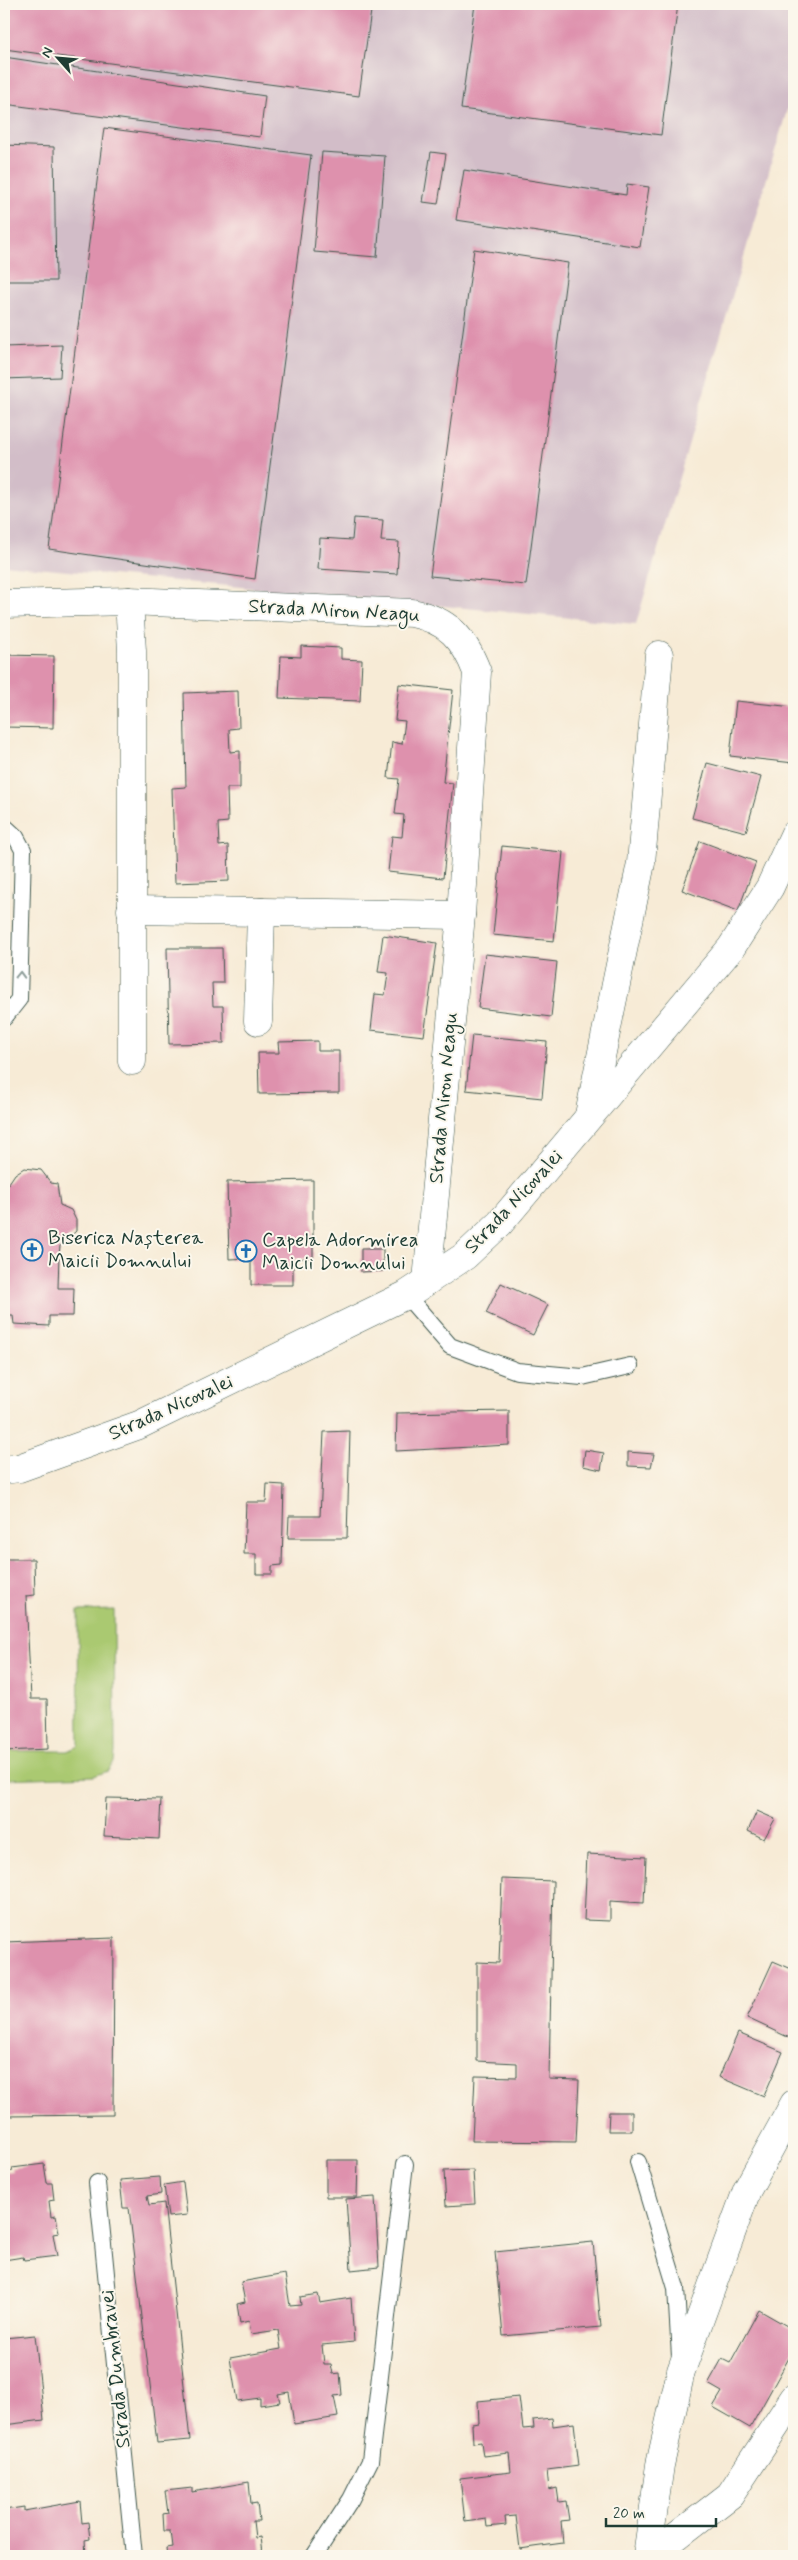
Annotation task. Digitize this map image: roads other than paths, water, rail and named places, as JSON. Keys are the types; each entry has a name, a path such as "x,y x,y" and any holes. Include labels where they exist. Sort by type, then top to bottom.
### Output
{"street":[{"name":"Strada Miron Neagu","path":"4,604 130,602 412,613 430,617 452,630 468,649 477,672 461,915 417,1288"},
{"path":"130,602 132,650 132,1061"},
{"path":"588,1119 641,862 659,655"},
{"name":"Strada Nicovalei","path":"4,1470 19,1468 139,1425 417,1288 465,1256 500,1223 731,948 770,887 794,835"},
{"path":"131,910 461,915"},
{"path":"258,1022 261,912"},
{"path":"647,2556 660,2465 681,2371 747,2190 794,2104"},
{"path":"652,2556 730,2495 794,2398"}],"lane":[{"path":"4,826 16,837 24,850 19,1000 4,1018"},
{"path":"417,1288 450,1346 517,1371 582,1377 630,1366"},
{"path":"638,2162 676,2288 681,2371"},
{"path":"314,2556 351,2499 370,2461 405,2164"},
{"name":"Strada Dumbravei","path":"97,2183 134,2556"}],"place":[{"name":"Biserica Nașterea Maicii Domnului","path":"32,1250"},
{"name":"Capela Adormirea Maicii Domnului","path":"246,1251"}]}
